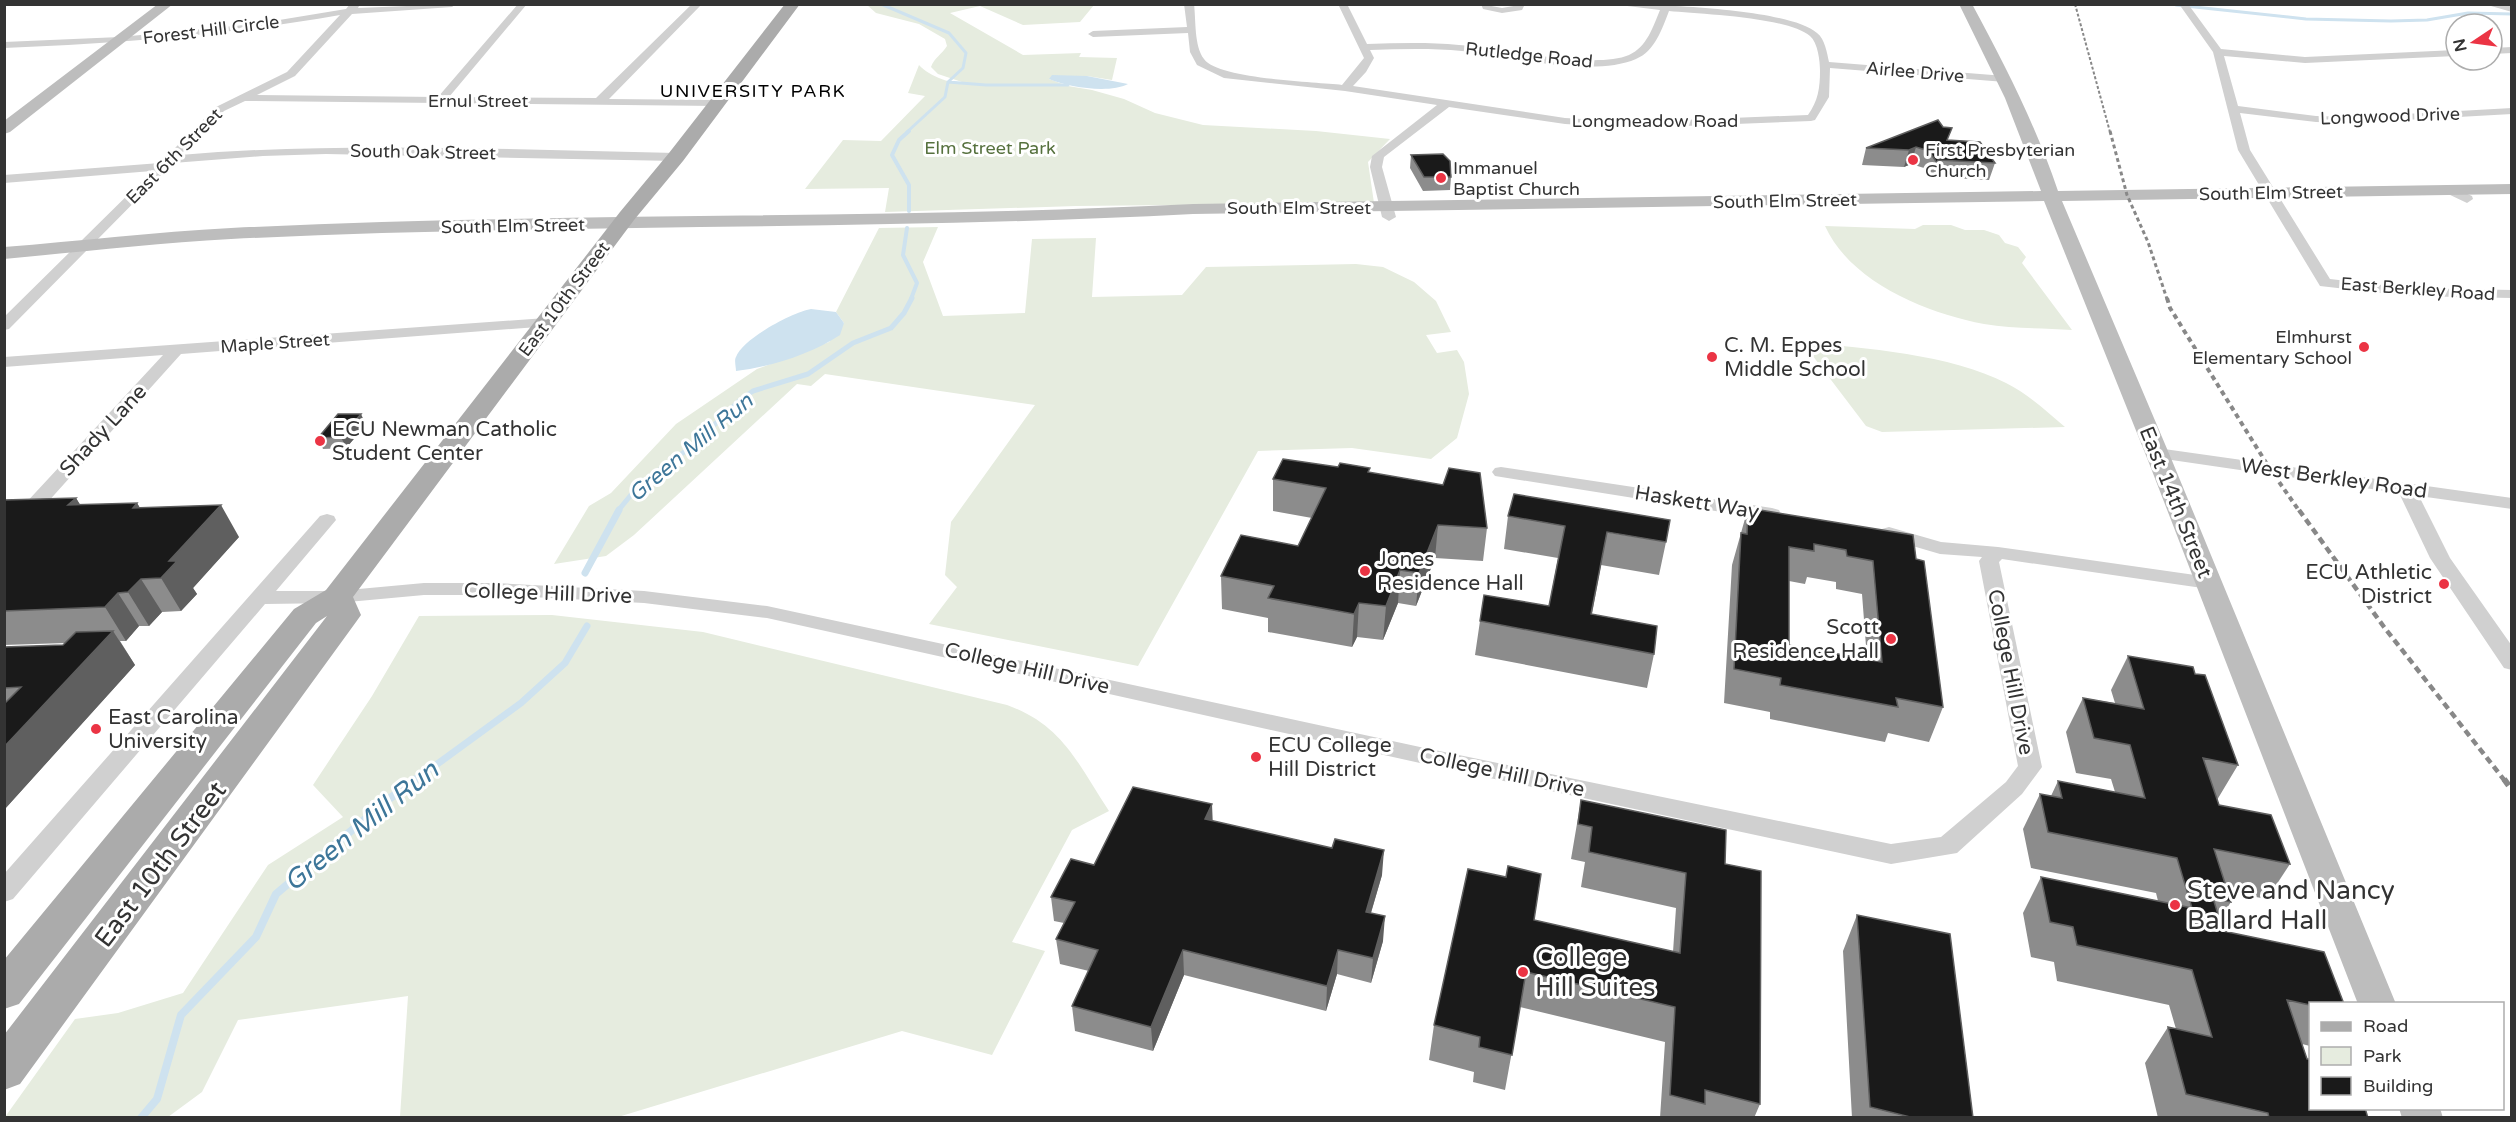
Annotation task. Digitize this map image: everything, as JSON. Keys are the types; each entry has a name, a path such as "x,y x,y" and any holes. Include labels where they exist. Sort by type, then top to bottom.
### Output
{"main road":[{"name":"East 10th Street","path":"4,991 305,616 337,597 621,224 676,157 793,4"},
{"name":"East 10th Street","path":"8,1062 345,615 337,597"}],"street":[{"path":"4,129 12,118 167,4"},
{"name":"Forest Hill Circle","path":"4,45 120,40 255,27 353,8 452,4"},
{"path":"440,101 523,4"},
{"path":"600,101 698,4"},
{"name":"Longmeadow Road","path":"1189,4 1195,52 1201,63 1228,76 1345,88 1564,121 1633,125 1810,118 1824,101 1825,64 1815,35 1803,28 1775,20 1615,4"},
{"path":"1341,4 1369,57 1362,70 1345,88"},
{"path":"1486,4 1486,7 1490,9 1507,10 1518,8 1521,4"},
{"name":"East 14th Street","path":"1965,4 2005,79 2040,159 2054,202 2376,1002"},
{"path":"2494,4 2511,9"},
{"path":"2185,7 2218,52 2244,150 2272,198"},
{"name":"East 6th Street","path":"4,326 220,109 291,74 353,8"},
{"name":"Rutledge Road","path":"1365,47 1415,45 1560,60 1607,62 1631,57 1652,43 1665,9"},
{"path":"1093,34 1192,30"},
{"path":"2218,52 2305,60 2444,54"},
{"name":"Airlee Drive","path":"1825,64 2005,79"},
{"name":"Ernul Street","path":"239,98 717,103"},
{"path":"1388,212 1376,167 1378,156 1448,102"},
{"name":"Longwood Drive","path":"2234,109 2316,119 2351,120 2511,111"},
{"name":"South Oak Street","path":"4,179 326,150 676,157"},
{"name":"South Elm Street","path":"2272,198 2511,189"},
{"path":"2450,190 2467,199"},
{"name":"South Elm Street","path":"4,253 228,234 621,224 2272,198 2511,198"},
{"name":"East Berkley Road","path":"2272,198 2325,282 2408,292 2511,294"},
{"name":"Maple Street","path":"4,362 546,323"},
{"name":"Shady Lane","path":"4,522 30,510 176,351"},
{"name":"West Berkley Road","path":"2157,453 2511,504"},
{"name":"Haskett Way","path":"1501,472 1789,516"},
{"path":"2406,489 2440,558 2511,663"},
{"path":"4,892 327,520"},
{"path":"1870,530 1940,548 1998,553 2209,583"},
{"name":"College Hill Drive","path":"337,597 424,589 555,590 644,597 767,612 1389,748 1891,854 1948,846 2014,789 2030,767 1989,561 1998,553"},
{"path":"258,598 337,597"}],"green space":[{"name":"Elm Street Park","path":"867,5 1094,5 1080,22 1023,25 980,6 950,13 1023,55 1081,53 1079,57 1117,58 1112,80 1087,76 1049,79 1068,86 1124,99 1155,113 1203,125 1316,131 1390,139 1368,162 1374,203 1076,206 885,212 889,188 805,189 843,140 881,141 925,96 908,93 919,65 942,79 968,84 938,74 931,67 947,46 945,39 919,24 876,13"},
{"path":"1923,225 1951,225 1965,230 1984,230 1999,235 2005,243 2018,247 2026,257 2022,263 2072,330 1984,324 1915,303 1872,279 1853,264 1837,246 1825,226 1915,229"},
{"path":"938,227 923,262 943,316 1025,313 1032,239 1096,238 1092,297 1182,295 1206,267 1356,264 1383,267 1414,282 1436,301 1451,332 1426,335 1437,353 1457,350 1464,362 1469,394 1457,438 1431,459 1352,448 1258,451 1138,666 929,624 957,587 945,575 951,522 1035,405 825,374 811,386 797,384 634,535 606,556 554,564 589,506 611,493 676,424 757,369 829,342 844,323 836,312 879,228"},
{"path":"1803,343 1907,354 1984,373 2014,387 2065,427 1882,432 1866,426"},
{"path":"552,615 703,632 1007,705 1026,713 1056,735 1078,762 1109,811 1072,830 1012,942 1045,951 992,1055 902,1031 618,1117 400,1117 408,996 238,1020 202,1092 168,1117 5,1117 75,1019 118,1013 183,993 268,865 343,817 313,785 372,696 419,616"}],"water":[{"path":"1052,75 1087,76 1128,84 1110,89 1088,88 1049,79"},
{"path":"811,309 836,312 844,323 840,335 790,359 736,371 735,358 748,342 781,321"}],"building":[{"path":"1938,120 1943,127 1952,128 1947,140 1980,142 1995,163 1938,160 1937,163 1929,151 1916,147 1909,150 1866,148"},
{"path":"1443,154 1450,161 1451,177 1424,177 1411,155"},
{"path":"338,414 361,414 341,437 318,438"},
{"path":"1283,459 1338,467 1340,463 1370,468 1368,472 1443,485 1449,468 1480,473 1487,528 1438,525 1419,573 1400,570 1386,606 1359,603 1354,614 1268,598 1274,586 1221,576 1241,535 1298,546 1326,488 1273,479"},
{"path":"1514,494 1670,520 1666,542 1607,532 1591,614 1657,626 1654,654 1480,621 1484,595 1549,606 1565,526 1508,516"},
{"path":"76,498 68,505 137,503 133,508 221,505 169,561 177,561 161,578 141,579 128,592 118,593 105,607 4,611 4,500"},
{"path":"1748,508 1913,535 1916,559 1924,561 1943,707 1896,698 1898,707 1780,685 1781,678 1734,669 1741,533 1747,534","holes":["1814,544 1846,550 1847,556 1873,561 1882,662 1789,645 1789,547 1814,551"]},
{"path":"113,631 4,747 4,704 21,687 4,688 4,647 63,645 76,632"},
{"path":"2128,656 2193,667 2195,674 2205,675 2238,765 2203,758 2219,805 2271,815 2290,864 2214,849 2231,902 2213,898 2223,931 2324,952 2343,1002 2309,1002 2309,1005 2287,1000 2307,1059 2309,1059 2309,1110 2366,1110 2368,1118 2269,1118 2268,1113 2186,1094 2168,1027 2212,1037 2192,970 2077,945 2073,927 2050,922 2041,877 2192,908 2177,858 2048,832 2040,794 2062,798 2058,781 2145,798 2130,745 2094,738 2083,698 2144,709"},
{"path":"1133,787 1212,804 1205,819 1332,848 1335,839 1384,850 1366,912 1385,916 1373,958 1338,950 1327,986 1183,950 1151,1027 1072,1006 1098,950 1056,939 1075,902 1051,897 1071,859 1094,865"},
{"name":"College Hill Suites","path":"1581,800 1726,830 1725,864 1761,871 1760,1104 1705,1090 1705,1104 1670,1095 1675,1007 1526,972 1512,1055 1479,1047 1480,1037 1434,1025 1468,869 1506,877 1508,866 1541,874 1534,920 1680,953 1686,873 1589,852 1592,827 1578,824"},
{"path":"1857,915 1950,934 1973,1118 1914,1118 1870,1107"}],"waterway":[{"name":"Green Mill Run","path":"881,4 949,33 966,53 963,68 948,82"},
{"path":"2176,5 2306,19 2391,21 2427,20 2468,13 2512,14"},
{"name":"Green Mill Run","path":"907,132 945,97 948,82"},
{"path":"948,82 986,85 1068,85"},
{"name":"Green Mill Run","path":"909,131 899,140 892,155 909,185 909,211"},
{"name":"Green Mill Run","path":"907,228 903,255 917,283 911,299"},
{"name":"Green Mill Run","path":"617,512 640,484 691,447 739,401 753,391 808,374 853,343 891,328 904,313 912,298"},
{"name":"Green Mill Run","path":"585,573 619,510"},
{"name":"Green Mill Run","path":"414,781 521,703 565,663 587,626"},
{"name":"Green Mill Run","path":"141,1118 157,1099 181,1015 256,937 276,894 416,779"}],"railway":[{"path":"2075,4 2110,132"},
{"path":"2110,131 2127,195 2148,242 2167,299"},
{"path":"2167,298 2170,308 2270,469 2300,512"},
{"path":"2299,510 2384,627 2505,781"},
{"path":"2504,779 2512,790"}],"place":[{"name":"First Presbyterian Church","path":"1913,160"},
{"name":"Immanuel Baptist Church","path":"1441,178"},
{"name":"Elmhurst Elementary School","path":"2364,347"},
{"name":"C. M. Eppes Middle School","path":"1712,357"},
{"name":"ECU Newman Catholic Student Center","path":"320,441"},
{"name":"Jones Residence Hall","path":"1365,571"},
{"name":"ECU Athletic District","path":"2444,584"},
{"name":"Scott Residence Hall","path":"1891,639"},
{"name":"East Carolina University","path":"96,729"},
{"name":"ECU College Hill District","path":"1256,757"},
{"name":"Steve and Nancy Ballard Hall","path":"2175,905"},
{"name":"College Hill Suites","path":"1523,972"}],"district":[{"name":"UNIVERSITY PARK","path":"753,91"}]}
